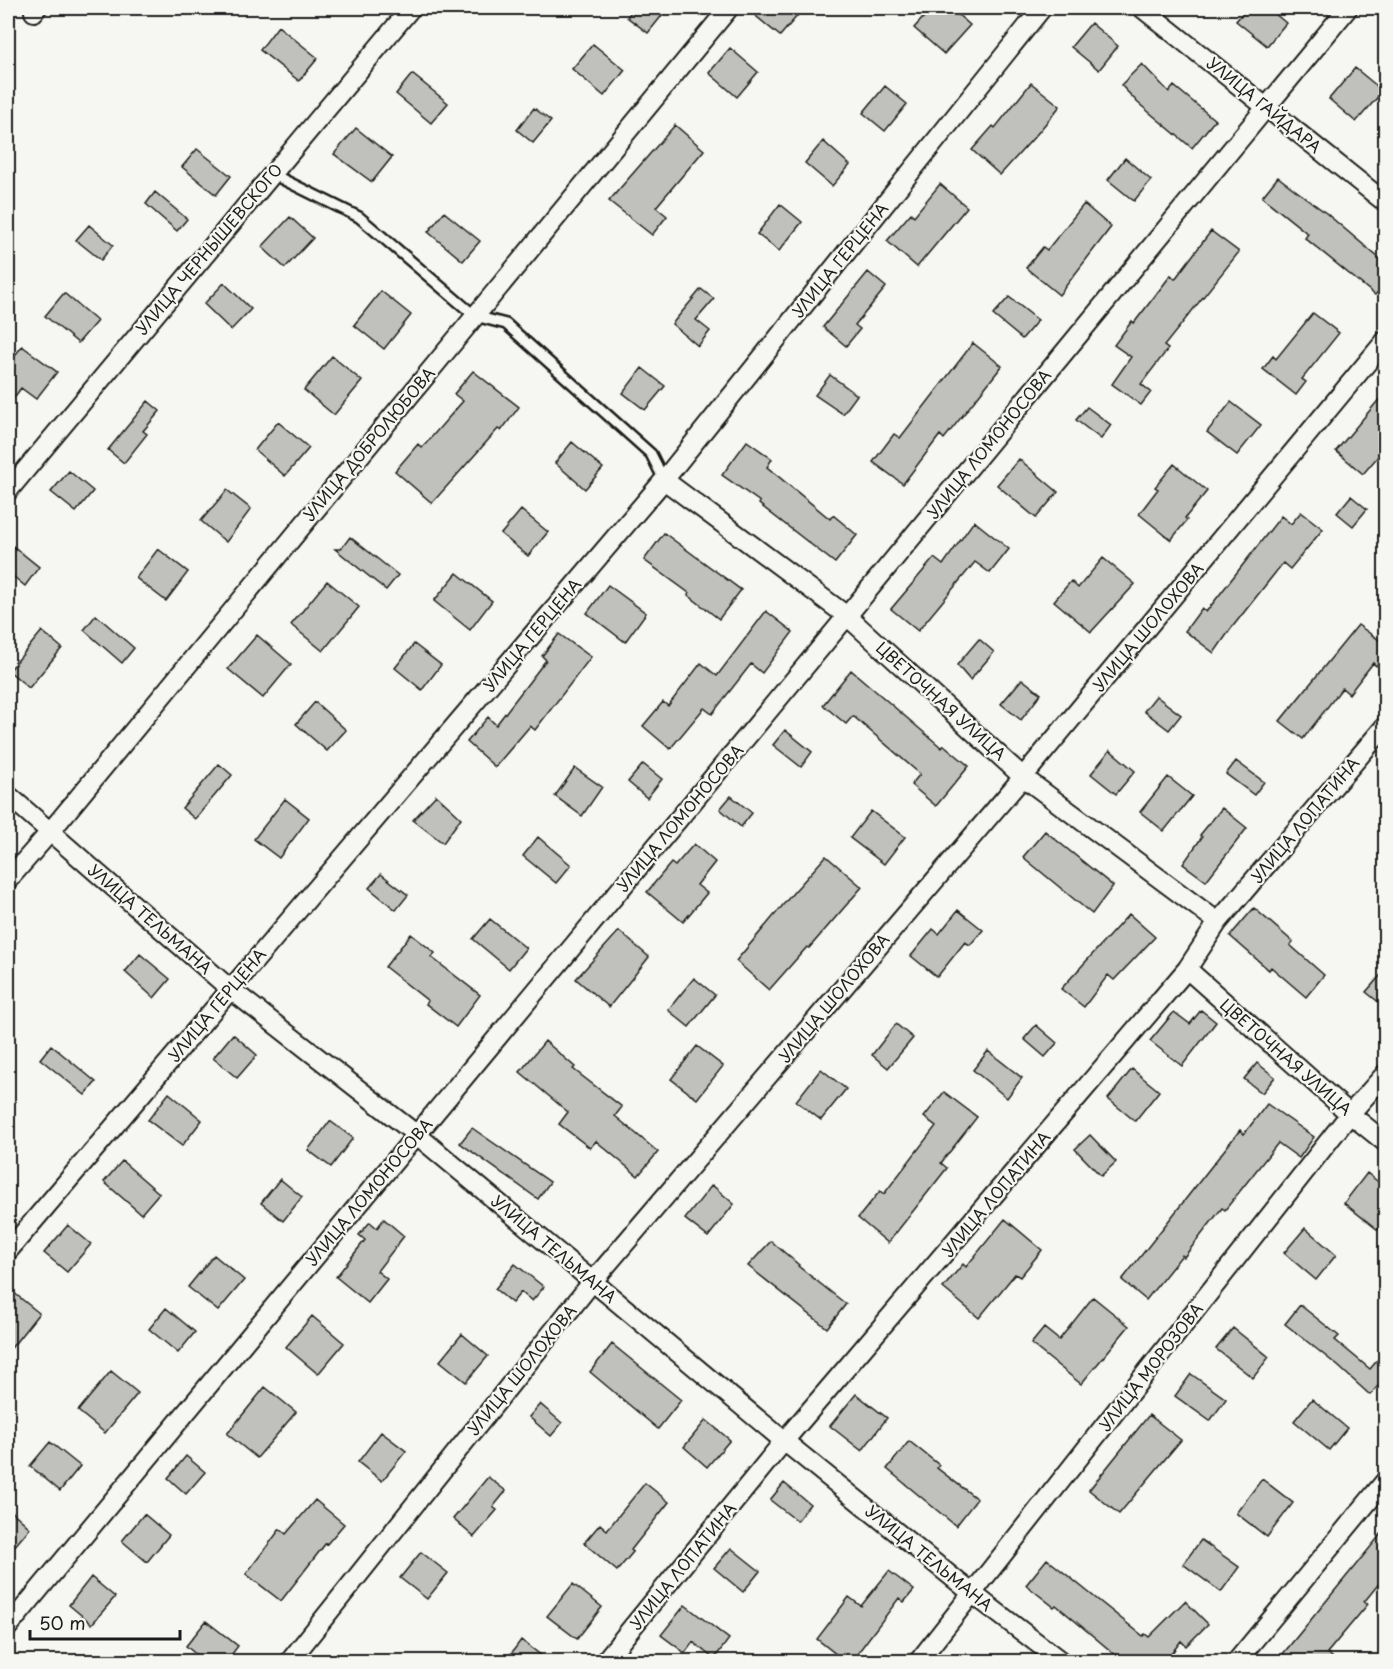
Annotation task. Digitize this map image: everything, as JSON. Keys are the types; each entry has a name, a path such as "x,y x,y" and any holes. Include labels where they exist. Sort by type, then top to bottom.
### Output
{"street":[{"name":"УЛИЦА ЧЕРНЫШЕВСКОГО","path":"8,491 411,8"},
{"name":"УЛИЦА ДОБРОЛЮБОВА","path":"8,880 729,8"},
{"name":"УЛИЦА ГЕРЦЕНА","path":"8,1251 664,480 1042,8"},
{"name":"УЛИЦА ГАЙДАРА","path":"1142,8 1386,203"},
{"name":"УЛИЦА ЛОМОНОСОВА","path":"8,1627 848,616 1348,8"},
{"name":"УЛИЦА ШОЛОХОВА","path":"289,1662 593,1281 1023,777 1386,340"},
{"name":"ЦВЕТОЧНАЯ УЛИЦА","path":"664,480 848,616 1023,777 1218,922"},
{"name":"УЛИЦА ЛОПАТИНА","path":"604,1662 784,1441 1187,969 1218,922 1386,725"},
{"name":"УЛИЦА ТЕЛЬМАНА","path":"8,795 230,989 417,1135 784,1441 973,1594 1062,1662"},
{"name":"ЦВЕТОЧНАЯ УЛИЦА","path":"1187,969 1350,1114 1386,1143"},
{"name":"УЛИЦА МОРОЗОВА","path":"918,1662 1350,1114 1386,1073"},
{"path":"1236,1662 1386,1480"}],"lane":[{"path":"272,174 359,217 476,316 506,324 651,454 664,480"}],"building":[{"path":"634,8 668,8 648,33 627,17"},
{"path":"746,8 804,8 780,36"},
{"path":"932,8 950,8 970,25 944,54 914,28"},
{"path":"1247,8 1268,8 1286,23 1267,46 1236,21"},
{"path":"1091,23 1118,46 1099,70 1071,47"},
{"path":"278,26 318,58 299,81 260,50"},
{"path":"593,44 625,70 604,96 572,69"},
{"path":"730,48 758,72 737,97 709,73"},
{"path":"1142,64 1169,92 1174,86 1215,120 1192,148 1138,103 1121,85"},
{"path":"1355,68 1383,91 1356,122 1329,99"},
{"path":"412,74 448,103 431,123 396,94"},
{"path":"1031,83 1060,106 1000,175 972,150 993,126 995,128"},
{"path":"885,86 907,104 885,131 863,113"},
{"path":"534,108 551,121 533,143 517,130"},
{"path":"675,125 704,150 656,207 667,216 652,235 609,201"},
{"path":"356,128 392,157 372,182 334,154"},
{"path":"823,141 850,165 832,186 805,163"},
{"path":"197,149 231,176 216,195 182,167"},
{"path":"1125,158 1151,180 1134,201 1108,180"},
{"path":"1278,177 1326,213 1386,264 1386,283 1375,295 1305,238 1308,234 1262,197"},
{"path":"940,184 967,207 917,267 887,241 911,213 914,216"},
{"path":"155,192 187,219 177,231 146,204"},
{"path":"780,204 802,222 779,251 757,234"},
{"path":"1084,204 1111,227 1059,295 1026,268 1043,247 1047,250"},
{"path":"444,212 480,241 463,261 428,232"},
{"path":"290,217 313,238 285,268 262,247"},
{"path":"89,225 113,245 101,260 76,240"},
{"path":"1211,231 1239,252 1164,346 1168,349 1141,384 1151,392 1141,405 1112,384 1131,357 1114,345 1171,275 1175,279"},
{"path":"868,272 886,287 855,325 860,329 846,346 823,327"},
{"path":"224,283 251,309 231,330 204,304"},
{"path":"701,289 714,299 696,320 710,331 698,346 672,324"},
{"path":"381,291 411,315 384,349 354,325"},
{"path":"64,293 97,321 78,343 45,316"},
{"path":"1009,297 1038,320 1022,339 993,315"},
{"path":"1313,313 1339,333 1302,379 1306,382 1296,395 1263,369 1273,356 1276,359"},
{"path":"973,343 1002,366 944,439 940,435 903,484 873,462 894,434 900,438"},
{"path":"22,346 57,372 36,399 21,388 8,406 8,365"},
{"path":"332,356 362,381 334,415 304,390"},
{"path":"642,368 665,386 645,410 623,393"},
{"path":"473,371 519,407 501,431 498,429 432,503 395,471 418,444 422,448 463,401 454,394"},
{"path":"830,375 857,395 843,414 815,395"},
{"path":"1386,391 1386,447 1363,474 1336,451"},
{"path":"148,401 160,411 143,431 147,434 124,463 108,450"},
{"path":"1231,402 1261,425 1237,455 1207,432"},
{"path":"1087,407 1111,425 1101,439 1076,420"},
{"path":"278,422 309,448 285,476 255,450"},
{"path":"747,441 772,459 767,467 830,519 833,515 857,535 835,563 759,504 760,502 722,475"},
{"path":"572,442 603,468 585,489 555,463"},
{"path":"1019,459 1058,492 1036,518 997,485"},
{"path":"1174,464 1207,491 1171,540 1139,514 1158,489 1155,487"},
{"path":"69,471 93,491 76,512 51,492"},
{"path":"227,490 251,509 226,542 201,521"},
{"path":"1351,496 1367,509 1353,526 1337,513"},
{"path":"521,510 548,532 528,556 501,534"},
{"path":"1301,512 1323,529 1290,569 1283,563 1214,653 1185,631 1202,608 1206,612 1281,516 1291,524"},
{"path":"974,521 1009,549 990,573 975,562 918,631 891,609 934,558 943,565"},
{"path":"664,533 741,590 719,619 688,595 689,593 644,560"},
{"path":"350,537 398,575 386,590 335,549 341,549"},
{"path":"8,542 39,567 25,586 8,572"},
{"path":"158,549 188,572 166,601 136,578"},
{"path":"1103,558 1135,584 1091,632 1054,601 1071,581 1078,588"},
{"path":"457,573 492,601 470,630 434,601"},
{"path":"327,581 359,607 323,651 291,625"},
{"path":"608,585 646,613 625,642 587,613"},
{"path":"766,611 793,632 762,673 751,664 712,714 704,708 670,749 643,726 663,702 668,706 701,663 717,676"},
{"path":"96,615 134,648 122,663 84,630"},
{"path":"1358,625 1386,645 1386,654 1376,666 1373,663 1349,694 1342,688 1303,739 1280,721"},
{"path":"42,631 62,648 29,688 9,671"},
{"path":"559,634 591,657 535,730 530,726 495,767 467,742 488,717 496,725 546,660 542,656"},
{"path":"257,635 291,664 263,698 228,669"},
{"path":"979,639 994,652 970,680 957,665"},
{"path":"414,644 441,665 422,690 395,668"},
{"path":"851,670 942,748 944,745 969,766 936,806 911,785 920,774 853,716 846,724 823,705"},
{"path":"1022,679 1041,694 1021,720 1001,704"},
{"path":"1156,696 1181,715 1169,730 1144,711"},
{"path":"315,702 346,730 327,751 296,724"},
{"path":"785,730 812,752 801,767 773,745"},
{"path":"1110,750 1135,771 1116,794 1091,774"},
{"path":"1236,761 1264,782 1254,795 1226,774"},
{"path":"219,764 232,775 195,819 182,808"},
{"path":"643,764 662,779 647,798 628,782"},
{"path":"575,768 602,787 582,816 555,796"},
{"path":"1168,777 1192,796 1164,831 1140,812"},
{"path":"436,795 461,818 443,843 413,820"},
{"path":"731,796 752,813 741,827 720,809"},
{"path":"285,799 309,818 279,858 254,839"},
{"path":"1222,808 1247,828 1206,881 1183,864 1202,837 1200,835"},
{"path":"871,811 905,837 884,864 850,838"},
{"path":"1045,831 1113,886 1092,914 1023,857"},
{"path":"538,837 571,865 556,883 523,856"},
{"path":"694,844 715,862 697,885 707,893 683,922 647,892 671,863 675,866"},
{"path":"826,856 862,887 769,990 736,961"},
{"path":"381,874 408,895 396,910 369,888"},
{"path":"1254,908 1293,942 1290,945 1324,975 1306,997 1271,967 1269,970 1230,936"},
{"path":"958,910 983,930 970,945 965,942 937,977 911,956 933,929 939,934"},
{"path":"1129,914 1155,937 1114,980 1108,975 1084,1007 1061,989"},
{"path":"490,919 526,948 509,969 473,939"},
{"path":"619,931 649,957 609,1007 576,979"},
{"path":"411,934 435,953 431,957 480,995 456,1027 385,967"},
{"path":"140,954 170,979 154,998 125,972"},
{"path":"1386,969 1386,1008 1366,992"},
{"path":"694,978 715,995 689,1027 668,1010"},
{"path":"1201,1010 1216,1022 1182,1066 1150,1041 1174,1012 1190,1024"},
{"path":"896,1024 913,1038 888,1068 872,1055"},
{"path":"1036,1025 1057,1043 1045,1057 1024,1039"},
{"path":"233,1034 257,1055 237,1078 213,1058"},
{"path":"545,1041 575,1067 573,1069 622,1107 615,1116 658,1152 638,1176 596,1141 590,1148 559,1124 568,1112 520,1072"},
{"path":"51,1045 96,1082 85,1095 40,1059"},
{"path":"697,1046 723,1066 697,1099 671,1079"},
{"path":"988,1051 1022,1078 1007,1098 973,1070"},
{"path":"1257,1063 1275,1077 1262,1093 1244,1079"},
{"path":"821,1069 846,1089 821,1120 796,1101"},
{"path":"1132,1069 1159,1091 1135,1121 1108,1099"},
{"path":"944,1092 977,1117 941,1163 947,1168 888,1243 858,1218 880,1191 884,1194 936,1126 924,1117"},
{"path":"169,1093 202,1120 182,1146 148,1120"},
{"path":"1267,1104 1314,1137 1299,1158 1278,1143 1225,1210 1222,1208 1184,1257 1182,1255 1146,1300 1122,1280 1240,1130 1244,1134"},
{"path":"330,1121 353,1138 331,1167 308,1150"},
{"path":"472,1128 550,1182 538,1199 460,1143"},
{"path":"1090,1135 1116,1162 1101,1176 1075,1149"},
{"path":"122,1161 159,1193 141,1214 104,1182"},
{"path":"1367,1173 1386,1188 1386,1221 1378,1230 1344,1203"},
{"path":"280,1179 302,1197 283,1221 261,1203"},
{"path":"712,1185 734,1204 708,1237 685,1219"},
{"path":"384,1219 404,1236 377,1271 387,1279 368,1303 336,1277 365,1240 359,1235 370,1222 377,1228"},
{"path":"1005,1219 1042,1250 1020,1277 1015,1274 979,1318 943,1288 963,1264 966,1267"},
{"path":"68,1225 91,1244 67,1272 44,1253"},
{"path":"1305,1228 1336,1255 1316,1280 1284,1253"},
{"path":"771,1241 846,1304 827,1328 748,1266"},
{"path":"214,1255 244,1280 218,1311 188,1287"},
{"path":"515,1264 544,1287 532,1301 521,1292 512,1303 495,1289"},
{"path":"8,1288 39,1313 8,1352"},
{"path":"1093,1297 1129,1326 1081,1384 1031,1344 1044,1328 1059,1340"},
{"path":"1300,1305 1339,1336 1335,1340 1370,1369 1386,1350 1386,1377 1370,1395 1285,1324"},
{"path":"166,1308 195,1332 178,1353 149,1329"},
{"path":"312,1316 344,1343 318,1374 286,1347"},
{"path":"1233,1328 1269,1357 1253,1378 1216,1349"},
{"path":"462,1334 488,1356 466,1382 440,1361"},
{"path":"612,1344 681,1400 658,1429 590,1372"},
{"path":"111,1371 138,1393 105,1433 78,1411"},
{"path":"1191,1374 1226,1399 1210,1421 1175,1396"},
{"path":"265,1387 296,1412 257,1458 227,1434"},
{"path":"856,1394 887,1418 862,1451 830,1426"},
{"path":"1312,1399 1347,1428 1329,1450 1294,1421"},
{"path":"540,1404 562,1423 551,1436 529,1417"},
{"path":"1149,1415 1181,1440 1119,1514 1089,1490"},
{"path":"706,1420 730,1440 707,1467 684,1447"},
{"path":"381,1432 406,1451 382,1481 358,1462"},
{"path":"909,1441 939,1465 937,1468 977,1499 956,1526 887,1469"},
{"path":"50,1442 80,1466 60,1491 30,1466"},
{"path":"186,1456 205,1472 186,1494 168,1478"},
{"path":"488,1477 506,1491 493,1507 497,1510 474,1537 453,1519"},
{"path":"1262,1479 1293,1503 1267,1537 1236,1513"},
{"path":"645,1483 669,1502 617,1571 584,1543 600,1524 607,1530"},
{"path":"784,1483 810,1504 797,1521 770,1500"},
{"path":"315,1500 344,1524 326,1543 281,1601 246,1574 280,1529 286,1534"},
{"path":"8,1508 30,1528 8,1554"},
{"path":"144,1514 169,1535 147,1562 122,1541"},
{"path":"1386,1528 1386,1575 1364,1602 1368,1604 1327,1653 1338,1662 1290,1662 1282,1655"},
{"path":"1201,1540 1239,1567 1221,1592 1183,1564"},
{"path":"731,1548 760,1571 743,1592 714,1568"},
{"path":"421,1552 448,1573 427,1599 400,1578"},
{"path":"1047,1559 1143,1636 1145,1634 1149,1637 1185,1601 1208,1624 1186,1646 1181,1641 1165,1662 1124,1662 1056,1605 1054,1607 1026,1585"},
{"path":"889,1571 914,1590 904,1602 899,1598 851,1662 846,1662 817,1639 849,1597 861,1606"},
{"path":"91,1577 115,1597 92,1624 69,1605"},
{"path":"573,1584 602,1607 577,1639 547,1616"},
{"path":"685,1605 729,1639 714,1659 693,1642 685,1653 661,1635"},
{"path":"206,1621 238,1646 226,1662 205,1662 186,1646"},
{"path":"521,1640 550,1662 505,1662"}]}
